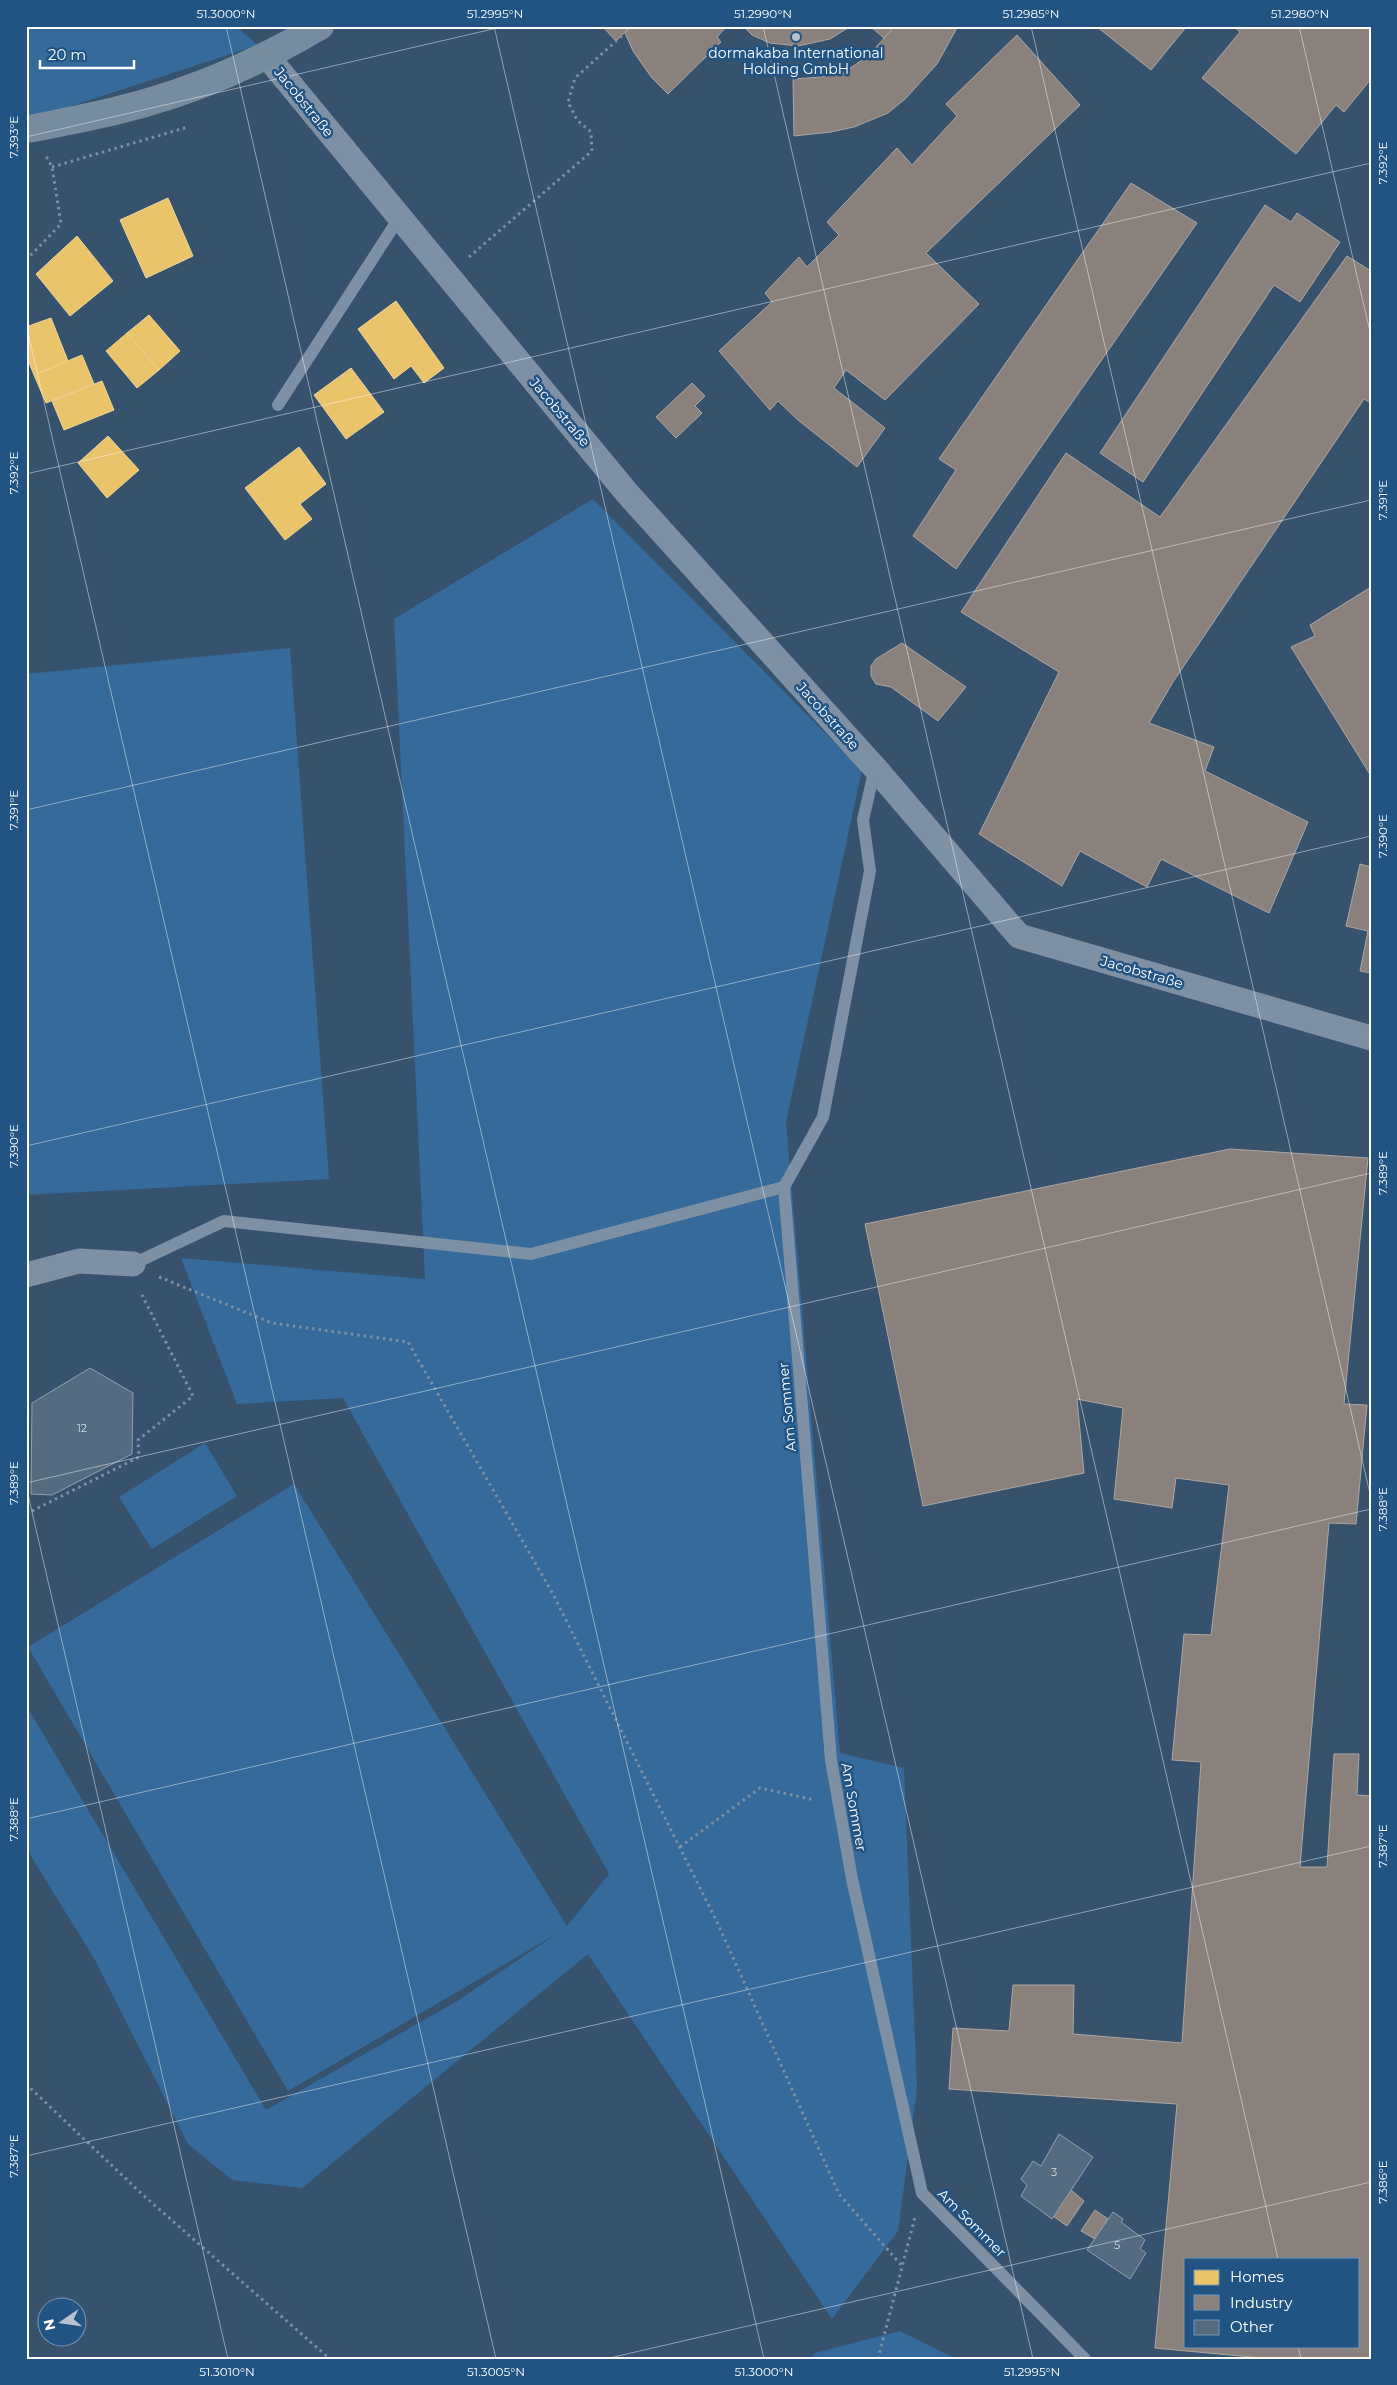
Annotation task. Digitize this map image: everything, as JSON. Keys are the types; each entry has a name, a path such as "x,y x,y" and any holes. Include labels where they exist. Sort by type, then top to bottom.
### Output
{"main road":[{"path":"26,129 136,107 193,89 266,55 320,26"}],"street":[{"name":"Jacobstraße","path":"266,55 627,493 875,768 1019,936 1371,1038"},
{"path":"26,1275 79,1261 130,1264"}],"lane":[{"path":"278,405 399,218"},
{"path":"130,1264 224,1221 531,1254 784,1187 823,1117 870,871 863,820 875,768"},
{"name":"Am Sommer","path":"784,1187 831,1760 852,1879 922,2193 1085,2359"}],"path":[{"path":"446,275 592,151 591,132 577,120 568,102 576,78 625,33"},
{"path":"26,260 61,224 52,167 188,127"},
{"path":"26,1514 138,1457 138,1440 193,1396 130,1264"},
{"path":"130,1264 272,1323 408,1342 553,1594 717,1922 838,2194 902,2266"},
{"path":"680,1847 760,1788 839,1805"},
{"path":"26,2084 143,2195 330,2359"},
{"path":"878,2359 922,2193"}],"shaded area":[{"path":"26,26 235,26 258,45 44,115 26,118"},
{"path":"593,499 862,770 786,1122 840,1753 904,1768 917,2089 898,2231 832,2319 588,1954 302,2188 232,2180 188,2144 95,1960 26,1848 26,1705 266,2110 459,2000 558,1933 288,2091 28,1647 294,1484 567,1926 609,1874 343,1398 237,1404 181,1258 425,1279 394,619"},
{"path":"290,648 329,1179 26,1195 26,674"},
{"path":"205,1443 237,1496 152,1549 119,1497"},
{"path":"900,2331 956,2359 811,2359 815,2353"}],"building: Homes":[{"path":"168,198 193,256 146,278 120,220"},
{"path":"77,236 113,281 70,316 36,274"},
{"path":"396,301 444,368 424,383 411,366 394,379 358,329"},
{"path":"149,315 180,351 159,370 127,333"},
{"path":"51,318 68,361 34,375 26,355 26,327"},
{"path":"127,333 159,370 137,388 106,351"},
{"path":"82,355 94,384 46,403 34,375"},
{"path":"351,368 384,412 346,439 314,395"},
{"path":"102,381 114,410 64,430 52,401"},
{"path":"108,436 139,470 107,498 78,463"},
{"path":"299,447 326,484 300,504 312,519 285,540 245,488"}],"building: Industry":[{"path":"602,26 631,26 616,41"},
{"path":"631,26 727,26 717,37 721,42 668,94 652,78 633,51 625,33"},
{"name":"dormakaba International Holding GmbH","path":"743,26 851,26 830,39 798,46 770,43 752,35"},
{"path":"870,26 887,26 892,31 884,38"},
{"path":"895,26 958,26 937,64 905,99 888,113 854,127 831,132 794,136 793,79 822,77 852,67 868,56"},
{"path":"1096,26 1187,26 1151,70"},
{"path":"1233,26 1371,26 1371,79 1344,112 1336,105 1296,154 1202,78 1240,32"},
{"path":"1017,35 1080,105 926,253 979,304 885,400 846,370 834,388 885,428 857,467 798,420 778,401 770,410 719,351 772,302 765,293 799,257 807,267 839,235 827,222 897,148 912,165 957,116 946,104"},
{"path":"1131,183 1197,223 956,569 913,536 956,470 939,459"},
{"path":"1265,205 1291,222 1297,213 1340,242 1300,302 1274,285 1143,482 1100,453"},
{"path":"1347,256 1371,271 1371,403 1364,399 1173,682 1149,723 1214,747 1205,771 1308,822 1269,913 1161,859 1147,887 1080,851 1062,886 979,834 1059,672 961,612 1066,453 1160,517"},
{"path":"692,383 705,396 695,406 702,413 676,438 656,417"},
{"path":"1371,587 1371,776 1291,647 1315,636 1310,625"},
{"path":"902,643 966,687 938,721 891,687 876,684 871,676 871,666 876,659"},
{"path":"1360,864 1371,867 1371,973 1360,971 1368,931 1346,926"},
{"path":"1230,1149 1368,1158 1344,1404 1367,1405 1356,1524 1329,1523 1300,1867 1327,1867 1334,1754 1359,1754 1357,1795 1371,1796 1371,2359 1272,2359 1155,2348 1177,2104 949,2089 953,2028 1009,2031 1013,1985 1074,1985 1073,2034 1182,2043 1201,1762 1172,1760 1184,1634 1211,1635 1229,1485 1176,1478 1172,1508 1114,1499 1123,1408 1077,1399 1084,1473 923,1506 865,1224"},
{"path":"1071,2190 1084,2201 1067,2226 1053,2216"},
{"path":"1095,2210 1108,2219 1095,2239 1081,2231"}],"building: Other":[{"path":"90,1368 133,1393 132,1454 52,1495 31,1494 32,1403"},
{"path":"1059,2134 1093,2157 1052,2219 1021,2196 1027,2185 1021,2179 1033,2161 1041,2166"},
{"path":"1113,2212 1123,2219 1121,2222 1145,2240 1140,2249 1146,2253 1130,2279 1087,2250"}],"place":[{"name":"dormakaba International Holding GmbH","path":"796,37"}]}
